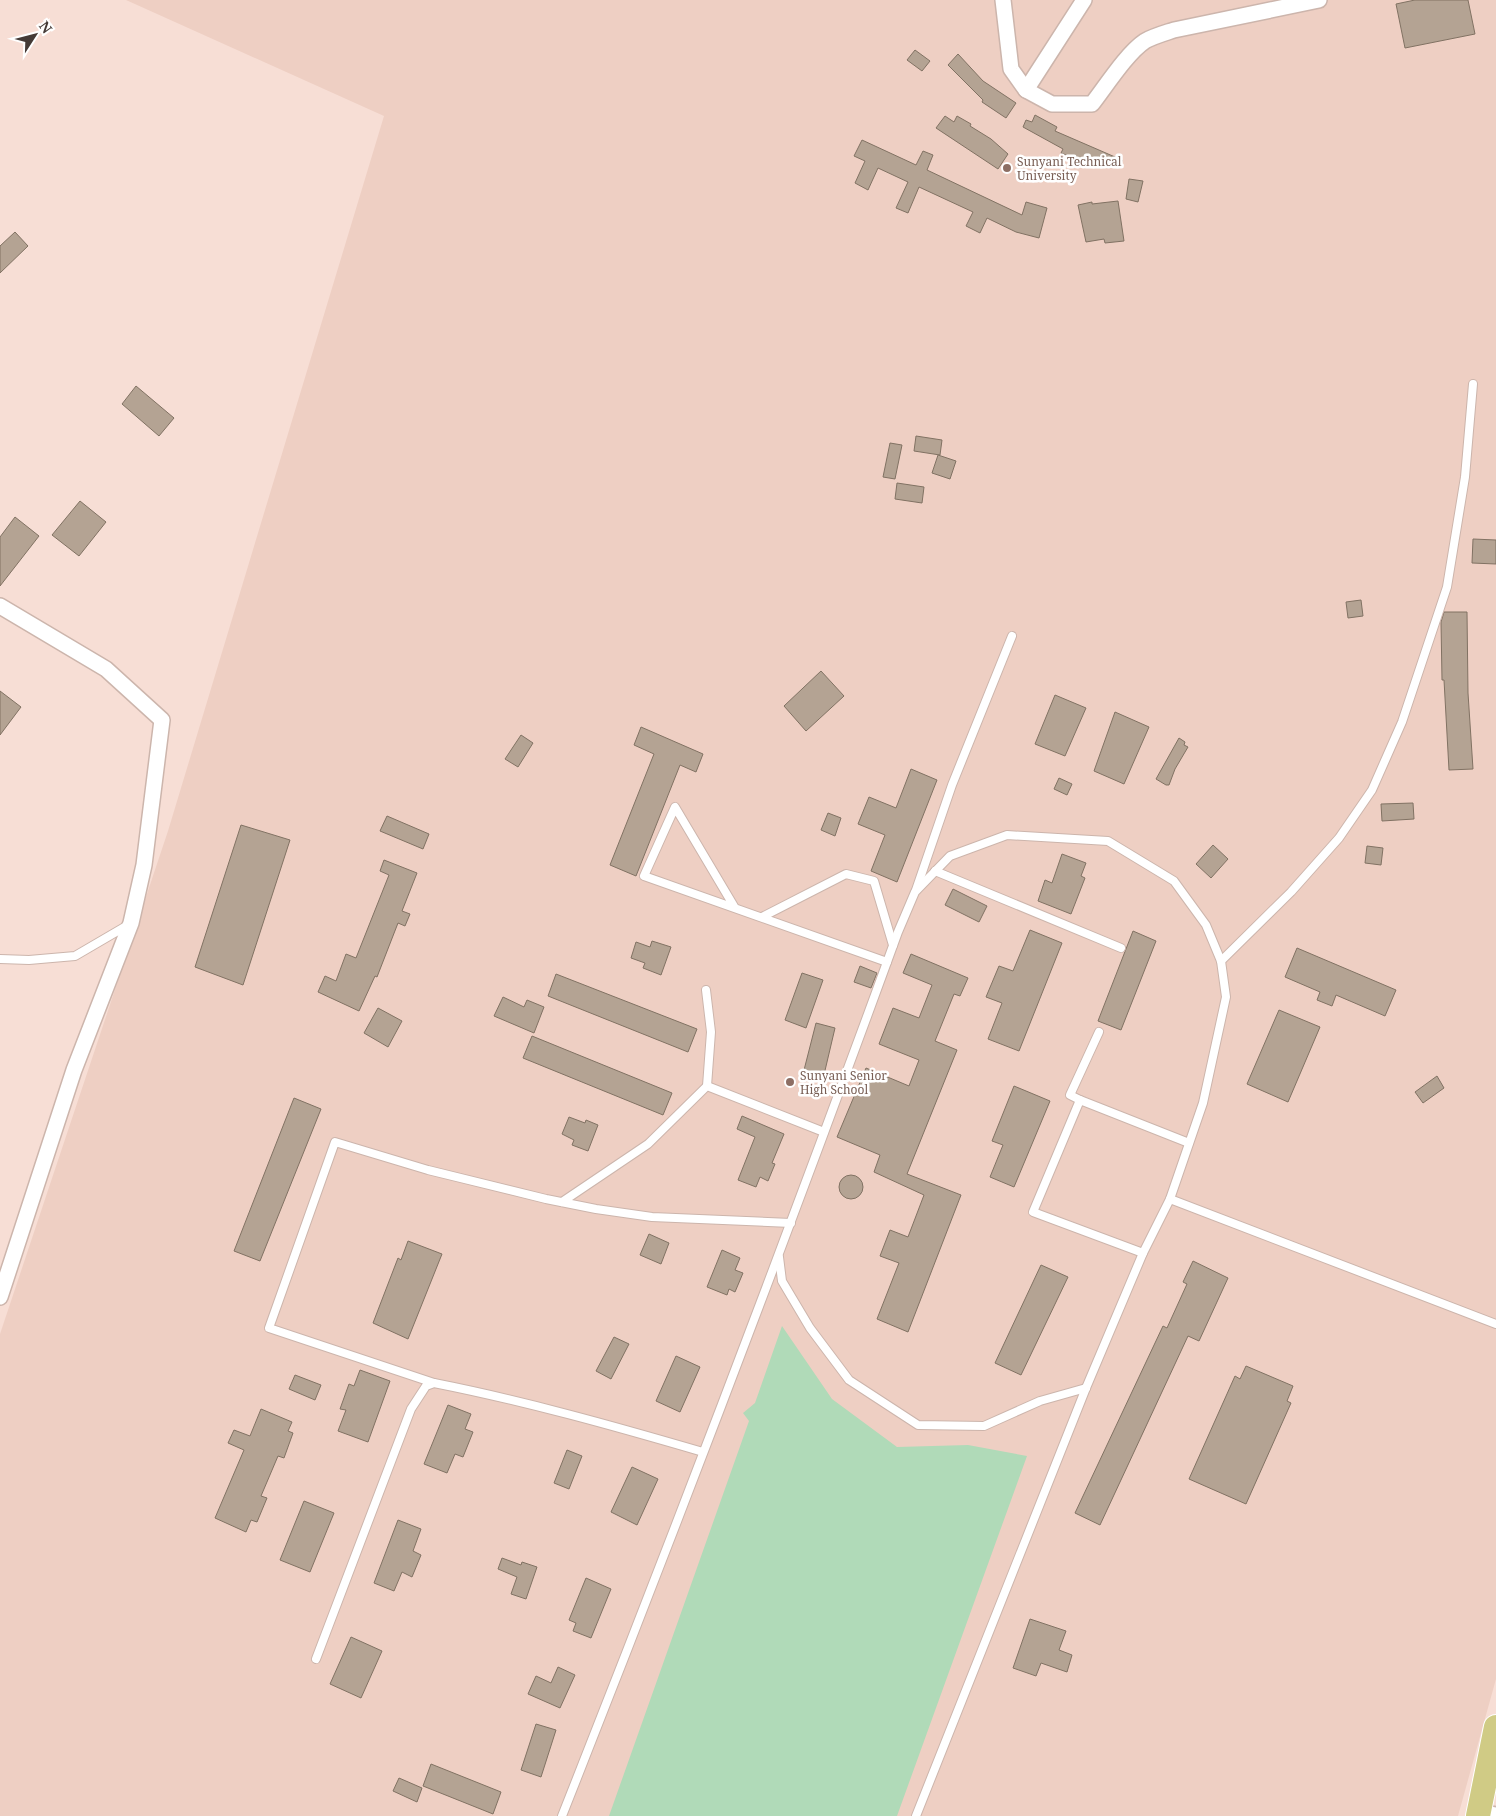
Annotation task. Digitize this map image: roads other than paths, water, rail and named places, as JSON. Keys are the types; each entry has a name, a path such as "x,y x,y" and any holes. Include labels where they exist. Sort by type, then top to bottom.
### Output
{"main road":[{"path":"1485,1814 1496,1727"},
{"path":"1485,1814 1496,1771"}],"street":[{"path":"1003,0 1011,69 1026,90 1052,104 1092,104 1129,57 1144,42 1157,36 1174,30 1319,0"},
{"path":"1026,90 1084,0"},
{"path":"0,606 106,669 162,720 144,865 132,923 74,1070 0,1297"}],"lane":[{"path":"1221,961 1291,892 1339,838 1372,790 1399,730 1447,587 1465,477 1473,384"},
{"path":"562,1816 791,1224 893,944 916,892 952,785 1012,636"},
{"path":"735,908 675,807 644,876 887,962"},
{"path":"916,892 950,856 1007,835 1108,841 1174,881 1206,925 1221,961 1226,997 1203,1103 1170,1199 1143,1254 1086,1388 916,1816"},
{"path":"935,871 1121,948"},
{"path":"762,917 846,874 874,881 893,944"},
{"path":"0,959 29,960 76,956 132,923"},
{"path":"562,1202 648,1144 707,1086 711,1032 706,990"},
{"path":"1099,1032 1070,1095 1189,1143"},
{"path":"707,1086 824,1132"},
{"path":"1080,1100 1033,1212 1143,1254"},
{"path":"703,1452 591,1420 434,1383 269,1328 334,1142 428,1170 562,1202 652,1217 791,1224"},
{"path":"1170,1199 1496,1324"},
{"path":"778,1255 782,1281 810,1328 849,1380 918,1425 984,1426 1040,1401 1086,1388"},
{"path":"316,1659 411,1409 426,1386 434,1383"}],"place":[{"name":"Sunyani Technical University","path":"1007,168"},
{"name":"Sunyani Senior High School","path":"790,1082"}]}
